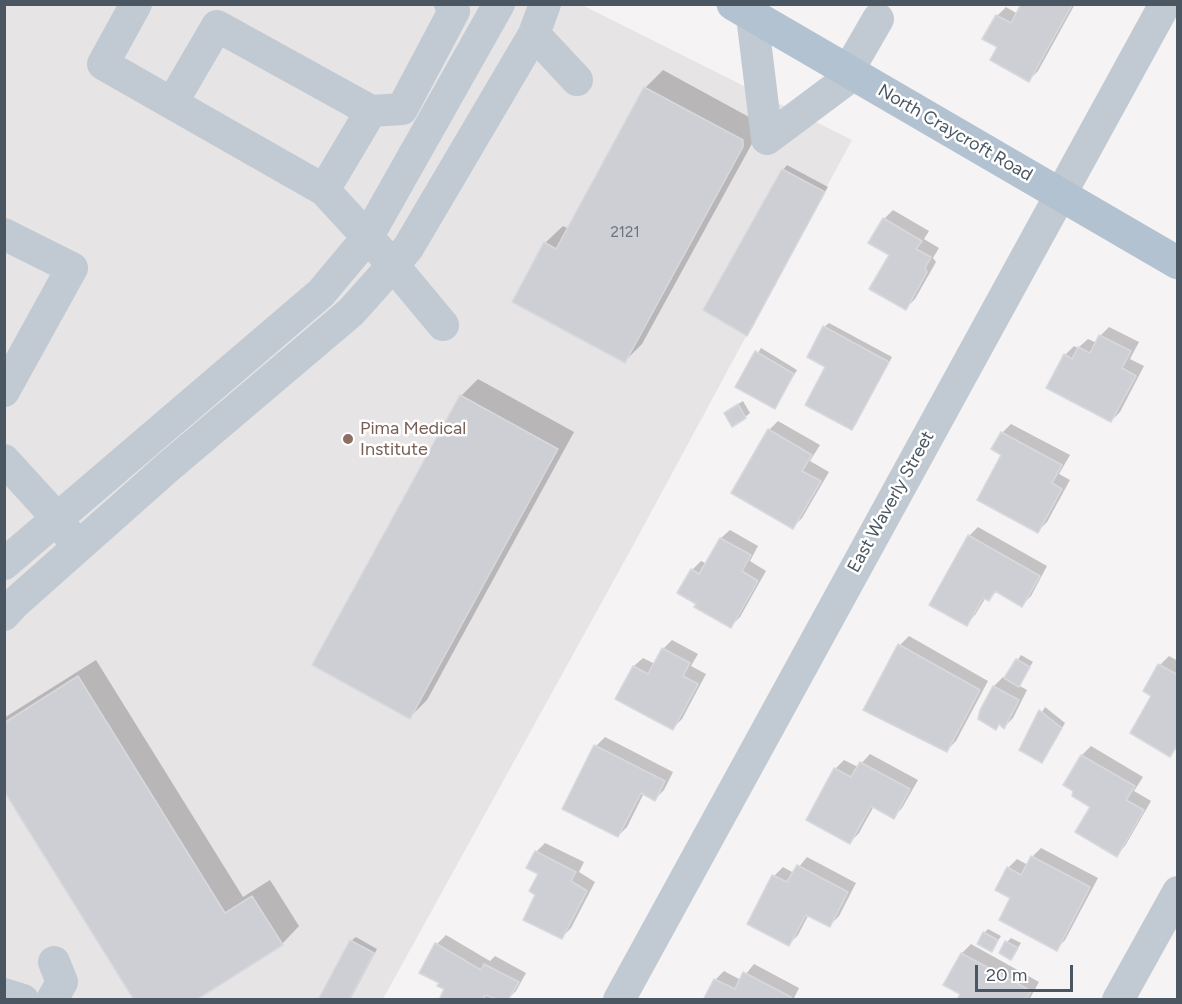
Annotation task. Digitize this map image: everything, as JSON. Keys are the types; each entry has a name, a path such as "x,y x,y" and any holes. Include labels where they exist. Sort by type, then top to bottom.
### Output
{"main road":[{"name":"North Craycroft Road","path":"742,10 1178,263"}],"street":[{"path":"136,4 102,64 324,190 393,265 443,325"},
{"path":"172,103 218,15 371,111 402,109 454,11 450,4"},
{"path":"4,564 321,293 367,238 499,4"},
{"path":"4,615 77,548 351,312 393,265 408,248 534,34 544,4"},
{"name":"East Waverly Street","path":"619,999 1165,4"},
{"path":"742,10 767,139 851,73 878,19"},
{"path":"534,34 578,80"},
{"path":"324,190 371,111"},
{"path":"4,234 72,268 4,391"},
{"path":"4,459 57,518 77,548"},
{"path":"1118,999 1178,892"},
{"path":"52,999 62,982 54,962"},
{"path":"4,993 23,999"}],"shaded area":[{"name":"Pima Medical Institute","path":"5,5 582,5 852,140 635,542 383,999 5,1000"}],"building":[{"path":"1021,4 1072,5 1029,82 990,60 997,47 982,39 996,15 1011,23"},
{"path":"644,87 743,140 743,147 625,363 512,302 544,242 556,249"},
{"path":"782,169 825,192 747,336 703,310"},
{"path":"883,218 922,241 916,249 931,257 925,268 927,272 906,310 869,289 889,255 868,243"},
{"path":"823,326 889,362 852,430 805,405 825,367 807,357"},
{"path":"1099,335 1131,351 1122,368 1136,376 1111,422 1046,388 1064,354 1072,359 1078,347 1090,353"},
{"path":"755,351 794,374 775,409 735,387"},
{"path":"460,395 558,449 410,719 312,665"},
{"path":"738,404 746,418 732,427 724,413"},
{"path":"768,429 812,455 802,471 821,481 793,529 731,493"},
{"path":"1001,432 1062,465 1052,483 1062,489 1038,533 977,500 1001,455 991,449"},
{"path":"968,535 1040,576 1022,607 995,591 989,601 983,598 967,626 929,605"},
{"path":"720,538 751,555 742,571 758,581 731,628 694,607 696,604 677,593 691,569 699,574"},
{"path":"898,644 980,690 947,752 863,710"},
{"path":"662,648 690,663 683,676 698,684 673,730 615,699 633,666 648,674"},
{"path":"1016,659 1030,667 1019,687 1004,678"},
{"path":"1158,664 1178,675 1178,744 1170,757 1130,733 1151,696 1143,691"},
{"path":"78,676 225,913 252,896 283,945 196,1000 134,1000 4,791 4,723"},
{"path":"993,686 1019,700 1004,729 999,724 996,730 978,719 980,710"},
{"path":"1039,710 1062,728 1042,763 1019,750"},
{"path":"594,745 665,781 655,801 641,793 618,837 562,809"},
{"path":"1081,755 1135,786 1126,800 1144,810 1117,857 1075,832 1090,807 1072,796 1073,791 1063,785"},
{"path":"860,762 910,789 894,819 871,806 850,844 806,820 834,768 851,777"},
{"path":"535,851 576,872 571,881 587,891 562,939 523,920 535,895 529,891 538,874 526,868"},
{"path":"1031,856 1090,887 1057,951 999,920 1010,898 995,890 1007,867 1021,875"},
{"path":"797,865 848,892 830,927 806,915 789,946 747,924 772,875 787,882"},
{"path":"983,932 998,940 992,952 977,944"},
{"path":"350,940 374,953 349,1000 318,1000"},
{"path":"1005,941 1018,948 1011,960 999,953"},
{"path":"435,943 481,970 484,964 519,982 508,1000 485,995 483,1000 439,1000 444,989 437,986 439,983 419,973"},
{"path":"961,953 1031,991 1026,1000 957,1000 960,994 943,985"},
{"path":"743,972 791,997 790,1000 703,1000 714,979 735,989"}],"place":[{"name":"Pima Medical Institute","path":"348,439"}]}
